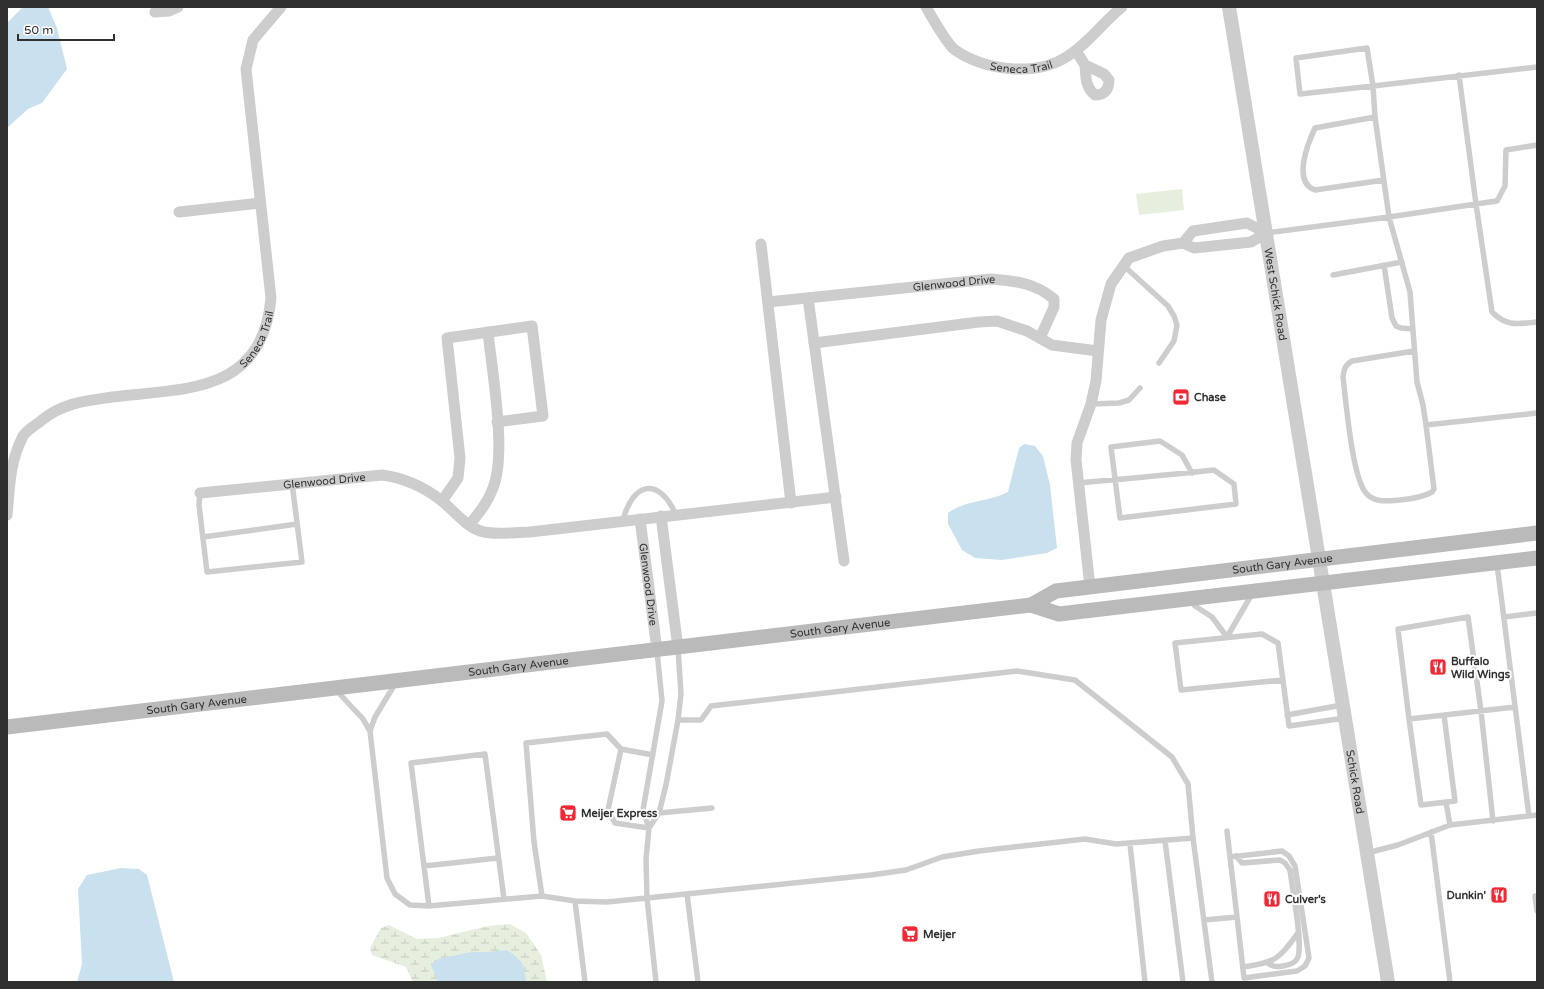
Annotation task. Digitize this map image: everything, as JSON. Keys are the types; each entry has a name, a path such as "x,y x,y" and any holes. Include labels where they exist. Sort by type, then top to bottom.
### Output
{"main road":[{"name":"South Gary Avenue","path":"7,728 1031,605 1056,591 1537,532"},
{"name":"South Gary Avenue","path":"1031,605 1059,614 1537,558"}],"street":[{"path":"155,12 169,11 178,7"},
{"name":"Seneca Trail","path":"7,515 10,470 24,435 53,412 77,402 206,385 230,374 251,357 266,327 271,298 246,69 253,40 281,7"},
{"name":"Seneca Trail","path":"926,7 954,49 989,66 1004,69 1032,68 1056,62 1076,51 1088,42 1108,18 1122,7"},
{"name":"West Schick Road","path":"1228,7 1323,582"},
{"path":"1076,51 1085,65"},
{"path":"179,212 260,203"},
{"path":"1183,243 1193,231 1248,223 1266,234"},
{"path":"1090,587 1077,483 1077,443 1091,404 1098,351 1100,320 1111,284 1129,258 1163,246 1183,243 1194,248 1251,242 1266,234"},
{"path":"761,244 791,503"},
{"name":"Glenwood Drive","path":"768,302 992,279 1022,282 1043,290 1054,299 1054,307 1040,338"},
{"path":"808,298 844,561"},
{"path":"814,343 997,321 1027,331 1052,345 1098,351"},
{"path":"442,501 458,478 460,458 447,338 532,326 543,416 497,422"},
{"path":"470,524 485,505 495,481 498,456 497,422 488,332"},
{"name":"Glenwood Drive","path":"200,493 382,475 414,482 483,532 530,532 640,518 836,497"},
{"name":"Glenwood Drive","path":"661,516 678,648"},
{"name":"Glenwood Drive","path":"640,518 657,650"},
{"name":"Schick Road","path":"1323,582 1388,982"}],"lane":[{"path":"1414,351 1352,361 1345,367 1343,377 1356,470 1361,486 1366,494 1375,499 1384,501 1410,499 1432,492 1434,489 1423,405 1417,382 1410,292 1389,217 1375,117 1373,86 1367,48 1296,58 1300,94 1373,86 1537,66"},
{"path":"1459,75 1492,312 1499,319 1513,325 1537,322"},
{"path":"1375,117 1315,128 1308,143 1303,161 1306,183 1309,188 1315,190 1384,180"},
{"path":"1266,234 1497,201 1505,186 1506,150 1537,146"},
{"path":"1333,275 1402,262"},
{"path":"1384,265 1392,318 1396,326 1412,329"},
{"path":"1124,266 1168,306 1177,325 1174,341 1159,363"},
{"path":"1091,404 1119,403 1129,400 1140,388"},
{"path":"1426,425 1537,413"},
{"path":"1077,483 1114,480 1214,470 1234,484 1236,504 1120,518 1114,480 1110,447 1160,441 1182,455 1192,472"},
{"path":"200,493 199,505 207,572 302,562 292,483"},
{"path":"623,520 627,506 634,496 642,490 651,488 662,493 671,503 676,515"},
{"path":"202,537 297,524"},
{"path":"1497,563 1529,816"},
{"path":"1227,637 1254,590"},
{"path":"1189,598 1194,606 1212,617 1227,637"},
{"path":"1504,617 1537,613"},
{"path":"1444,715 1454,801 1421,805 1398,629 1468,618 1481,711 1493,821"},
{"path":"1283,680 1181,690 1176,643 1262,634 1278,644 1283,680 1287,715 1289,726 1344,711"},
{"path":"649,828 659,813 678,720 681,694 678,648"},
{"path":"656,982 647,898 646,859 649,828 643,810 654,755 662,701 657,650"},
{"path":"678,720 702,720 711,706 1017,672 1075,680 1172,757 1188,784 1193,838 1212,982"},
{"path":"370,731 374,717 396,681"},
{"path":"334,688 363,718 370,731 387,878 395,894 410,905 429,906 542,896 575,901 607,902 906,870 942,857 979,851 1085,839 1116,844 1130,844 1193,838"},
{"path":"1409,719 1515,707"},
{"path":"1287,715 1344,711"},
{"path":"542,896 534,842 526,743 607,734 621,749 654,755"},
{"path":"621,749 608,810 615,822 649,828"},
{"path":"429,906 411,763 485,754 504,899"},
{"path":"1446,802 1450,825"},
{"path":"659,813 712,808"},
{"path":"1367,853 1398,845 1450,825 1537,815"},
{"path":"1227,831 1233,857 1237,917 1244,978 1297,971 1305,966 1308,958 1296,866 1289,856 1282,851 1233,857"},
{"path":"1431,832 1450,982"},
{"path":"1165,841 1183,982"},
{"path":"1130,844 1145,982"},
{"path":"1233,857 1242,863 1280,860 1285,863 1290,870 1299,950 1295,961 1282,966 1272,966 1268,963"},
{"path":"424,866 498,858"},
{"path":"687,894 698,982"},
{"path":"1535,896 1537,911"},
{"path":"575,901 585,982"},
{"path":"1204,920 1237,917"},
{"path":"1243,967 1268,963 1287,948 1298,933"}],"green space":[{"path":"1182,189 1184,210 1139,215 1136,194"},
{"path":"510,924 526,933 541,955 547,982 413,982 406,967 372,955 370,948 381,928 389,925 417,939 438,938 488,926"}],"water":[{"path":"23,7 48,7 57,28 67,69 42,103 28,109 7,128 7,23"},
{"path":"1024,444 1035,446 1043,456 1050,485 1057,548 1047,553 1002,560 975,558 962,550 948,524 948,513 969,503 993,498 1008,492 1019,448"},
{"path":"121,868 139,869 147,875 174,982 77,982 82,964 78,889 87,875"},
{"path":"507,950 522,963 525,971 526,982 438,982 431,965 438,959 471,952"}],"place":[{"name":"Chase","path":"1181,397"},
{"name":"Buffalo Wild Wings","path":"1438,667"},
{"name":"Meijer Express","path":"568,813"},
{"name":"Dunkin'","path":"1499,895"},
{"name":"Culver's","path":"1272,899"},
{"name":"Meijer","path":"910,934"}]}
